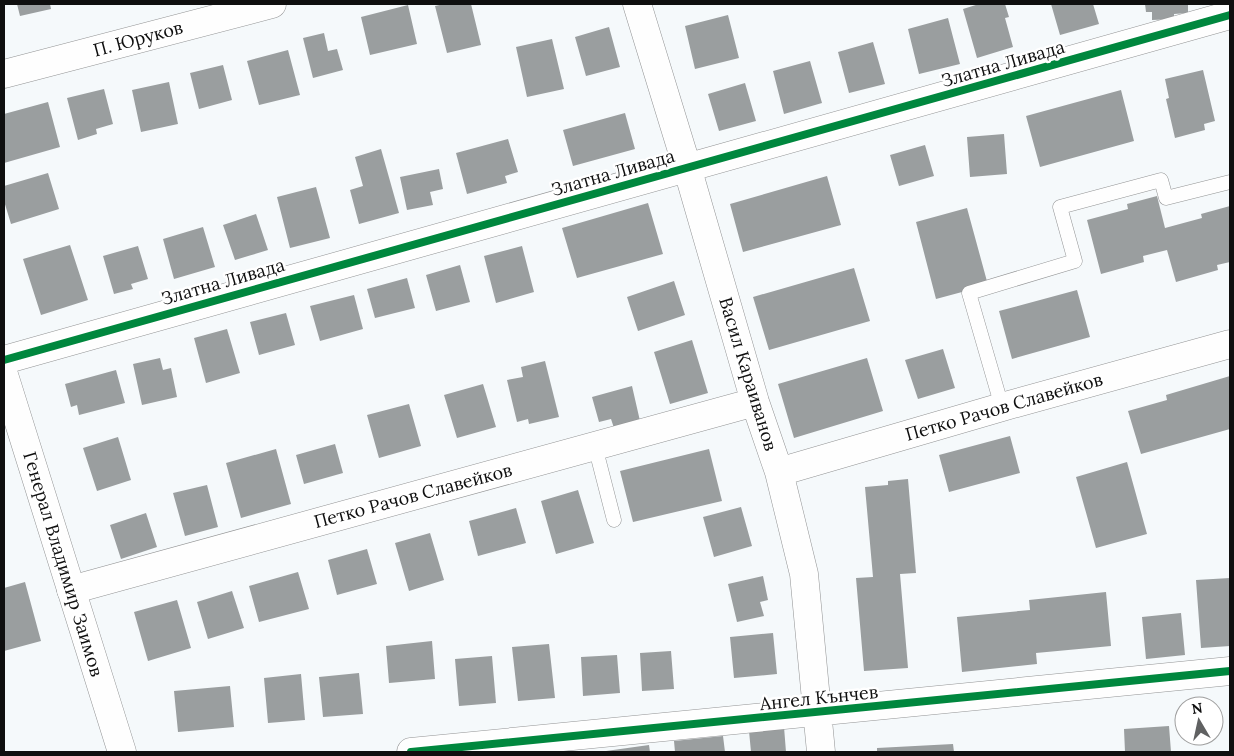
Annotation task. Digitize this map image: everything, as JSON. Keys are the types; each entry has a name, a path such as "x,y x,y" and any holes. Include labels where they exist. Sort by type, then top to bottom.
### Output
{"street":[{"name":"П. Юруков","path":"4,74 272,4"},
{"name":"Васил Караиванов","path":"637,4 687,167 755,402 779,472 804,574 821,752"},
{"name":"Златна Ливада","path":"4,360 1230,16"},
{"name":"Петко Рачов Славейков","path":"779,472 1002,407 1230,344"},
{"name":"Генерал Владимир Заимов","path":"4,375 122,752"},
{"name":"Петко Рачов Славейков","path":"71,590 755,402"},
{"name":"Ангел Кънчев","path":"411,752 1230,672"}],"lane":[{"path":"1002,407 969,293 1074,261 1060,206 1161,180 1166,198 1230,182"},
{"path":"595,446 614,520"}],"building":[{"path":"17,4 50,4 51,9 20,16"},
{"path":"471,4 481,45 447,53 435,6"},
{"path":"979,4 1005,4 1009,17 1005,18 1013,47 977,58 963,9"},
{"path":"1051,4 1093,4 1099,24 1060,35"},
{"path":"1145,4 1188,4 1188,13 1174,14 1174,19 1152,20 1152,12 1146,12"},
{"path":"408,5 417,44 370,55 361,17"},
{"path":"728,15 739,58 695,69 685,26"},
{"path":"948,18 960,64 919,74 908,29"},
{"path":"609,27 620,67 586,76 575,37"},
{"path":"324,33 328,51 337,49 343,70 313,78 303,38"},
{"path":"552,39 564,89 527,97 516,47"},
{"path":"873,42 885,84 849,93 838,52"},
{"path":"288,50 300,95 259,105 247,61"},
{"path":"810,61 822,103 784,114 773,71"},
{"path":"223,65 232,100 199,109 190,73"},
{"path":"1203,70 1215,121 1204,124 1205,130 1175,138 1166,99 1169,98 1165,79"},
{"path":"169,82 178,124 141,132 132,90"},
{"path":"745,83 756,121 719,131 708,94"},
{"path":"104,89 113,124 96,129 97,134 78,140 67,98"},
{"path":"1121,90 1134,141 1040,167 1026,116"},
{"path":"48,102 60,147 4,163 4,114"},
{"path":"625,113 635,149 573,166 563,130"},
{"path":"1004,134 1007,174 970,177 967,137"},
{"path":"508,139 518,172 505,176 507,183 467,194 456,153"},
{"path":"925,145 934,176 899,186 890,155"},
{"path":"381,149 399,213 359,224 350,190 363,186 355,157"},
{"path":"439,169 443,189 430,192 433,205 407,210 400,177"},
{"path":"48,173 59,209 11,224 4,201 4,186"},
{"path":"827,176 841,225 743,252 730,204"},
{"path":"316,187 330,238 290,248 277,197"},
{"path":"1157,196 1165,228 1202,218 1201,214 1230,206 1230,262 1217,265 1218,270 1176,282 1167,250 1143,256 1144,262 1101,274 1087,220 1128,209 1127,204"},
{"path":"648,203 663,254 577,278 562,228"},
{"path":"967,208 988,285 936,299 916,222"},
{"path":"256,214 268,250 235,260 223,225"},
{"path":"203,227 215,267 174,279 163,239"},
{"path":"70,245 88,300 41,315 23,259"},
{"path":"138,246 148,279 131,284 133,289 114,294 103,256"},
{"path":"522,246 534,292 496,303 484,256"},
{"path":"460,265 470,302 436,311 426,275"},
{"path":"854,268 870,321 769,350 753,297"},
{"path":"407,278 415,308 375,318 367,289"},
{"path":"674,281 685,315 638,331 627,297"},
{"path":"1077,290 1090,337 1012,359 999,311"},
{"path":"354,295 363,329 320,341 310,306"},
{"path":"286,313 295,345 259,355 250,322"},
{"path":"227,329 240,373 206,383 194,338"},
{"path":"692,340 708,393 670,404 654,352"},
{"path":"943,349 955,388 918,399 905,360"},
{"path":"160,358 163,370 171,368 177,397 142,405 133,364"},
{"path":"867,358 883,411 794,438 778,384"},
{"path":"545,361 559,417 529,424 528,419 517,422 507,380 523,377 521,367"},
{"path":"116,370 125,403 79,415 77,405 71,407 65,384"},
{"path":"1230,376 1230,429 1141,454 1128,411 1167,400 1166,395"},
{"path":"483,384 496,427 457,438 444,395"},
{"path":"632,386 640,421 614,428 611,419 599,422 592,397"},
{"path":"409,404 421,446 379,458 367,415"},
{"path":"1010,436 1020,473 949,492 939,455"},
{"path":"118,437 131,480 97,491 83,448"},
{"path":"335,444 343,473 304,484 296,455"},
{"path":"276,449 291,504 241,518 226,463"},
{"path":"709,449 722,501 633,522 620,471"},
{"path":"1127,462 1147,534 1096,548 1076,477"},
{"path":"908,479 916,573 900,574 908,668 864,671 856,578 873,577 865,487 888,485 888,481"},
{"path":"207,485 218,527 185,536 173,493"},
{"path":"578,490 594,543 556,554 541,501"},
{"path":"741,507 752,546 714,557 703,517"},
{"path":"516,508 526,543 478,556 469,521"},
{"path":"146,513 157,547 121,559 110,525"},
{"path":"430,533 444,580 409,591 395,543"},
{"path":"367,549 377,584 337,595 328,560"},
{"path":"298,572 309,609 259,622 249,586"},
{"path":"763,576 768,600 760,602 764,616 737,622 728,584"},
{"path":"1230,578 1230,646 1201,648 1196,580"},
{"path":"25,582 41,641 4,651 4,588"},
{"path":"232,591 244,628 208,639 197,602"},
{"path":"1106,592 1111,646 1036,653 1037,664 962,672 957,617 1030,610 1029,600"},
{"path":"177,600 191,648 148,661 134,612"},
{"path":"1181,613 1185,655 1146,659 1142,617"},
{"path":"773,633 777,674 734,678 730,637"},
{"path":"432,641 435,679 389,683 386,646"},
{"path":"549,644 555,698 518,701 512,647"},
{"path":"671,651 674,689 642,691 640,653"},
{"path":"617,655 620,693 583,696 581,657"},
{"path":"492,656 496,703 459,706 455,659"},
{"path":"359,673 363,714 323,717 319,677"},
{"path":"301,674 305,720 268,723 264,678"},
{"path":"230,686 234,727 178,732 174,691"},
{"path":"1169,726 1171,752 1125,752 1124,729"},
{"path":"784,727 786,752 751,752 749,731"},
{"path":"723,736 725,752 675,752 674,741"},
{"path":"953,744 954,752 877,752 877,748"},
{"path":"649,745 650,752 606,752 606,751"}],"cycle path":[{"path":"4,360 1230,15"},
{"path":"411,752 1230,671"}]}
